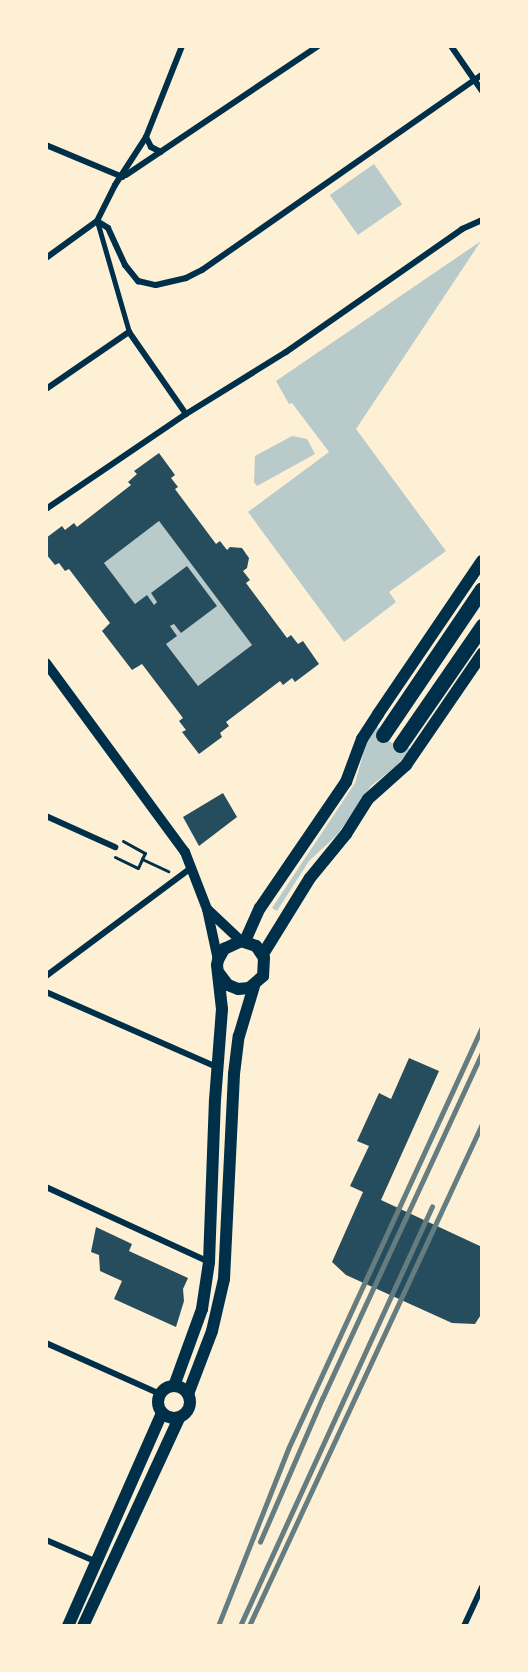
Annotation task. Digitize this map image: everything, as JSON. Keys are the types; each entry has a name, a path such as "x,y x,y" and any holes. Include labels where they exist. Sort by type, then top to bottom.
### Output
{"highway":[{"path":"383,735 482,589"},
{"path":"400,745 482,626"}],"main road":[{"path":"179,1418 170,1418 162,1413 158,1406 160,1394 174,1386 202,1310 209,1262 217,1067 222,1009 218,967 224,949 243,941 260,908 346,782 362,740 378,714 482,561"},
{"path":"82,1626 179,1418 189,1408 188,1394 212,1331 224,1279 234,1074 239,1036 254,986 264,972 263,954 310,878 346,834 368,799 406,765 482,654"},
{"path":"243,941 256,946 263,954"},
{"path":"218,967 224,982 233,988 244,989 254,986"},
{"path":"174,1386 188,1394"},
{"path":"68,1626 162,1413"}],"street":[{"path":"123,177 146,137 182,46"},
{"path":"46,258 97,221 115,185 123,177 318,46"},
{"path":"451,46 482,91"},
{"path":"97,221 108,228 125,265 138,281 156,285 186,278 212,264 482,75"},
{"path":"146,137 151,147 162,152"},
{"path":"46,145 123,177"},
{"path":"46,509 186,414 286,352 462,229 482,220"},
{"path":"97,221 129,332 186,414"},
{"path":"46,389 129,332"},
{"path":"46,663 161,816 192,867 207,909 218,967"},
{"path":"46,816 115,847"},
{"path":"46,976 192,867"},
{"path":"207,909 243,941"},
{"path":"46,992 217,1067"},
{"path":"46,1187 209,1262"},
{"path":"46,1343 160,1394"},
{"path":"46,1540 96,1562"},
{"path":"464,1626 482,1587"}],"path":[{"path":"112,855 138,868 142,860 145,853 120,839"},
{"path":"142,860 168,871"}],"shaded area":[{"path":"374,164 402,204 358,235 330,195"},
{"path":"481,241 356,429 446,551 389,592 396,602 344,642 248,512 329,452 292,403 289,404 276,381"},
{"path":"292,436 307,439 315,454 257,486 254,482 255,456"},
{"path":"159,521 252,645 198,686 166,644 170,626 174,624 181,633 151,593 157,602 154,605 135,604 104,563"},
{"path":"376,725 390,742 411,749 396,766 371,786 337,835 309,861 277,911 272,908 355,783 367,741"}],"building":[{"path":"159,453 175,475 171,478 178,487 175,489 216,544 220,541 227,550 230,547 242,548 249,558 247,568 243,571 250,580 246,583 287,638 291,635 298,644 303,641 319,664 295,682 292,678 283,685 280,681 226,722 229,726 220,733 222,737 199,754 182,732 186,730 179,721 183,718 142,664 132,670 102,631 110,623 69,569 65,571 59,563 55,565 46,554 46,538 62,526 65,530 74,523 77,527 131,485 128,482 137,474 134,471","holes":["159,521 252,645 198,686 166,644 177,636 170,626 174,624 181,633 217,606 187,566 151,593 157,602 154,605 147,595 135,604 104,563"]},
{"path":"223,793 237,817 199,846 183,817"},
{"path":"409,1058 439,1071 381,1200 482,1247 482,1313 475,1324 452,1323 346,1275 332,1262 363,1192 350,1186 369,1146 357,1141 379,1093 391,1099"},
{"path":"96,1227 132,1244 129,1251 188,1278 183,1289 184,1301 176,1327 114,1299 122,1281 100,1271 99,1255 91,1252"}],"railway":[{"path":"218,1626 288,1449 482,1027"},
{"path":"260,1542 322,1399 482,1053"},
{"path":"249,1626 482,1124"},
{"path":"240,1626 432,1207"}]}
